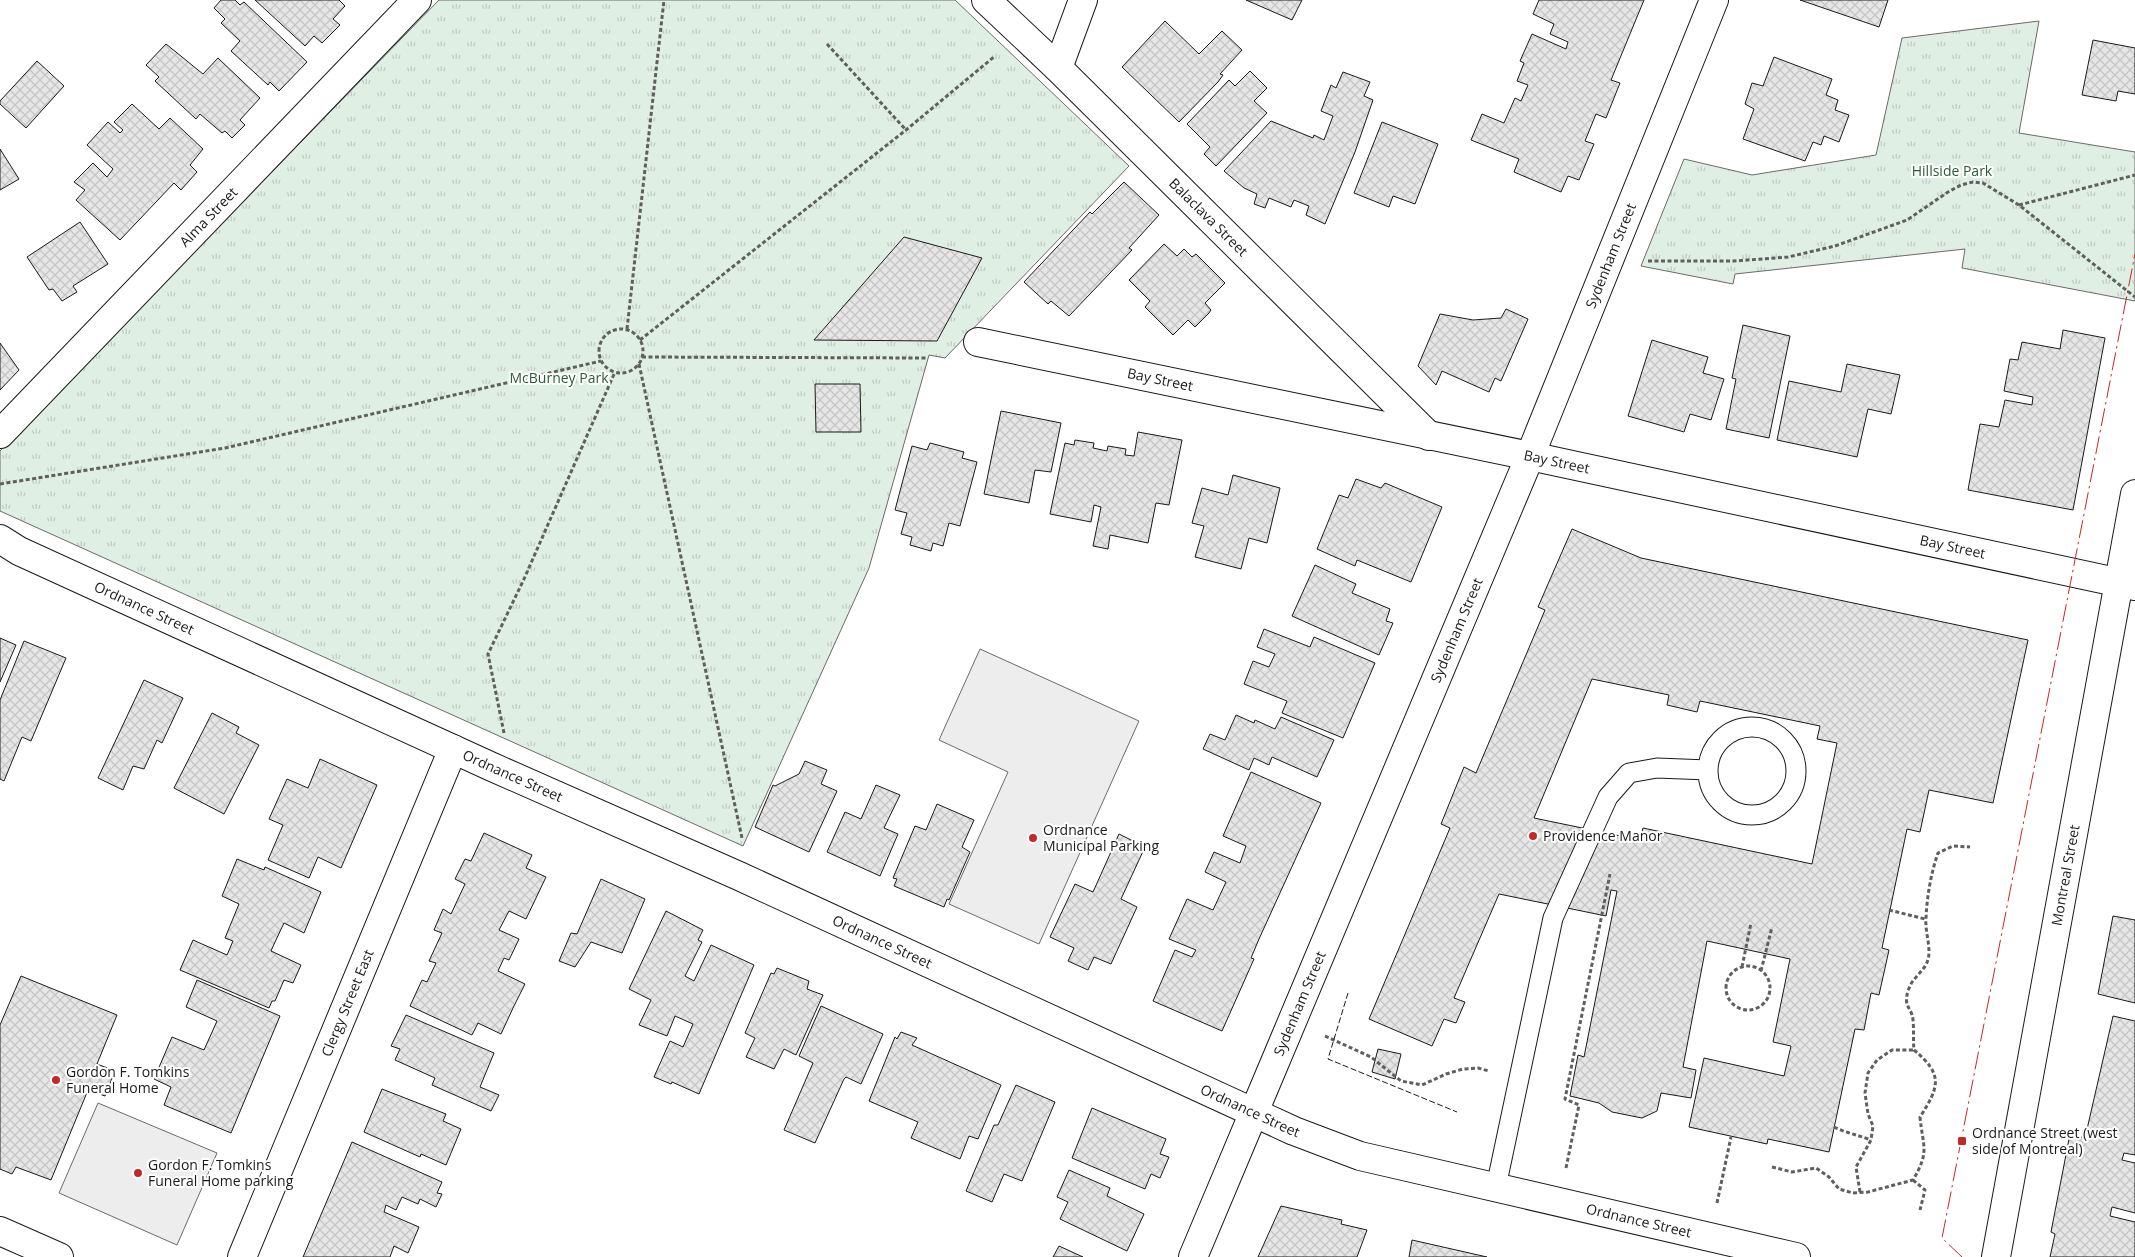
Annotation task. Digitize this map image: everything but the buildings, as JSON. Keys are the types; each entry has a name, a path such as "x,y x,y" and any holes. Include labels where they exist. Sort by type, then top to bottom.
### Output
{"street":[{"name":"Alma Street","path":"0,434 417,0"},
{"name":"Balaclava Street","path":"986,0 1058,68 1429,436"},
{"path":"1058,68 1084,0"},
{"name":"Sydenham Street","path":"1193,1257 1530,456 1714,0"},
{"name":"Bay Street","path":"978,342 1530,456 2126,584"},
{"name":"Montreal Street","path":"1996,1257 2126,584 2135,494"},
{"name":"Ordnance Street","path":"0,539 20,551 452,749 739,876 1294,1131 1360,1156 1796,1257"},
{"name":"Clergy Street East","path":"242,1257 452,749"},
{"path":"0,1231 59,1257"}],"lane":[{"path":"1757,727 1772,731 1784,740 1793,753 1797,767 1795,782 1789,796 1778,807 1766,814 1752,815 1738,813 1725,807 1716,796 1710,783 1708,770 1711,756 1717,743 1728,734 1742,728 1757,727"},
{"path":"1496,1187 1553,918 1608,797 1629,773 1657,768 1708,770"}],"path":[{"path":"627,329 664,0"},
{"path":"640,340 906,130 1022,33"},
{"path":"827,44 906,130"},
{"path":"2019,205 2135,176"},
{"path":"1609,262 1734,261 1788,257 1835,246 1907,220 1961,185 1973,182 1983,183 2019,205 2135,297"},
{"path":"627,329 635,333 640,340 643,348 642,357 639,364 625,373 615,372 607,368 601,361 600,345 610,331 627,329"},
{"path":"642,357 926,358"},
{"path":"0,484 224,448 601,361"},
{"path":"639,364 742,841"},
{"path":"504,734 488,654 532,561 615,372"},
{"path":"1914,1050 1913,1018 1906,1004 1908,990 1914,978 1926,967 1929,953 1925,918 1933,868 1938,854 1953,846 1970,847"},
{"path":"1565,1173 1579,1104 1565,1099 1611,868"},
{"path":"1889,910 1925,918"},
{"path":"1742,968 1751,923"},
{"path":"1761,971 1772,927"},
{"path":"1749,966 1761,971 1769,982 1768,996 1759,1006 1752,1010 1745,1010 1731,1003 1726,989 1730,975 1736,970 1749,966"},
{"path":"1292,1022 1371,1057 1401,1081 1422,1085 1446,1074 1463,1069 1478,1068 1518,1079"},
{"path":"1772,1167 1792,1172 1816,1168 1829,1177 1839,1189 1853,1194 1913,1180 1923,1163 1925,1146 1920,1117 1934,1095 1936,1078 1928,1062 1914,1050 1892,1050 1877,1060 1868,1073 1865,1093 1868,1114 1873,1126 1871,1140 1856,1167 1860,1192"},
{"path":"1834,1127 1848,1134 1858,1135 1871,1140"},
{"path":"1716,1208 1731,1137"},
{"path":"1913,1180 1925,1190 1920,1210"}],"green space":[{"name":"McBurney Park","path":"439,0 955,0 1129,166 945,358 929,355 869,568 743,846 0,511 0,451"},
{"name":"Hillside Park","path":"2039,21 2019,133 2135,152 2135,301 1962,268 1965,249 1735,274 1733,284 1641,266 1684,159 1752,175 1876,155 1902,38"}],"shaded area":[{"name":"Ordnance Municipal Parking","path":"980,649 1139,721 1039,944 949,904 1008,772 939,740"},
{"name":"Gordon F. Tomkins Funeral Home parking","path":"98,1103 217,1153 177,1245 59,1193"}],"fence":[{"path":"1348,993 1328,1059 1457,1112"}],"power":[{"path":"1962,1257 1942,1238 2135,254"}],"place":[{"name":"Providence Manor","path":"1533,836"},
{"name":"Ordnance Municipal Parking","path":"1033,838"},
{"name":"Gordon F. Tomkins Funeral Home","path":"56,1080"},
{"name":"Ordnance Street (west side of Montreal)","path":"1962,1141"},
{"name":"Gordon F. Tomkins Funeral Home parking","path":"138,1173"}]}
